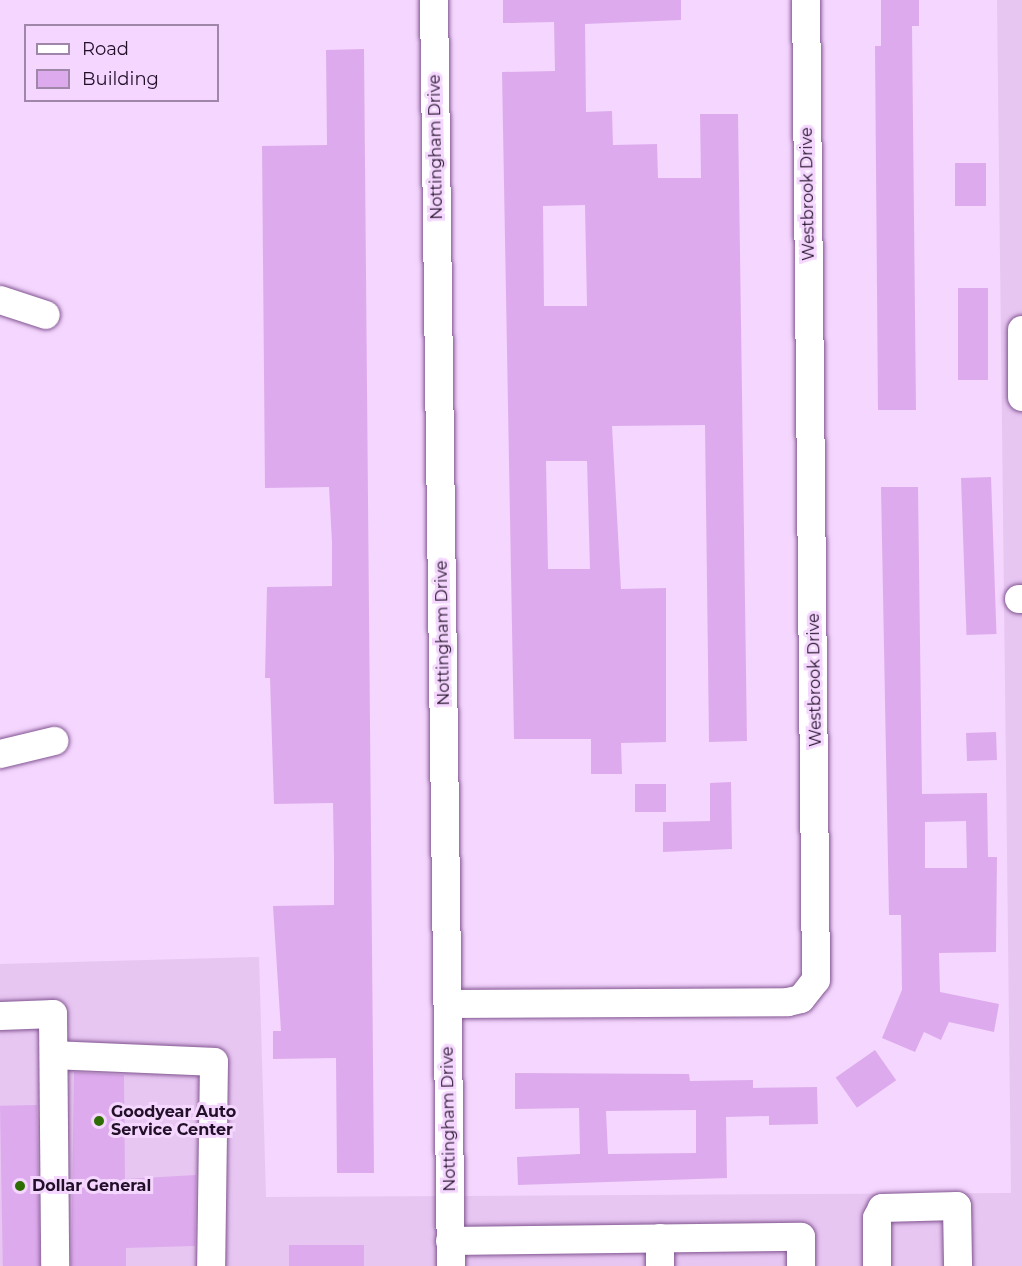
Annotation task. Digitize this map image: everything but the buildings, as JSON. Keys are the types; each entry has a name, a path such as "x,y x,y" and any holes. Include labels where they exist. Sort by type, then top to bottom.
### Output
{"street":[{"name":"Nottingham Drive","path":"434,0 451,1254"},
{"name":"Westbrook Drive","path":"448,1004 788,1002 801,999 816,980 806,0"},
{"path":"0,300 46,315"},
{"path":"1022,330 1022,397"},
{"path":"0,754 54,741"},
{"path":"0,1016 53,1014 55,1266"},
{"path":"54,1055 214,1062 212,1266"},
{"path":"877,1266 877,1218 882,1208 957,1206 958,1266"},
{"path":"451,1254 660,1238 801,1237 801,1266"},
{"path":"660,1238 660,1266"}],"shaded area":[{"path":"997,0 1022,0 1022,1266 0,1266 0,964 259,957 266,1197 1011,1193"}],"place":[{"name":"Goodyear Auto Service Center","path":"99,1121"},
{"name":"Dollar General","path":"20,1186"}]}
